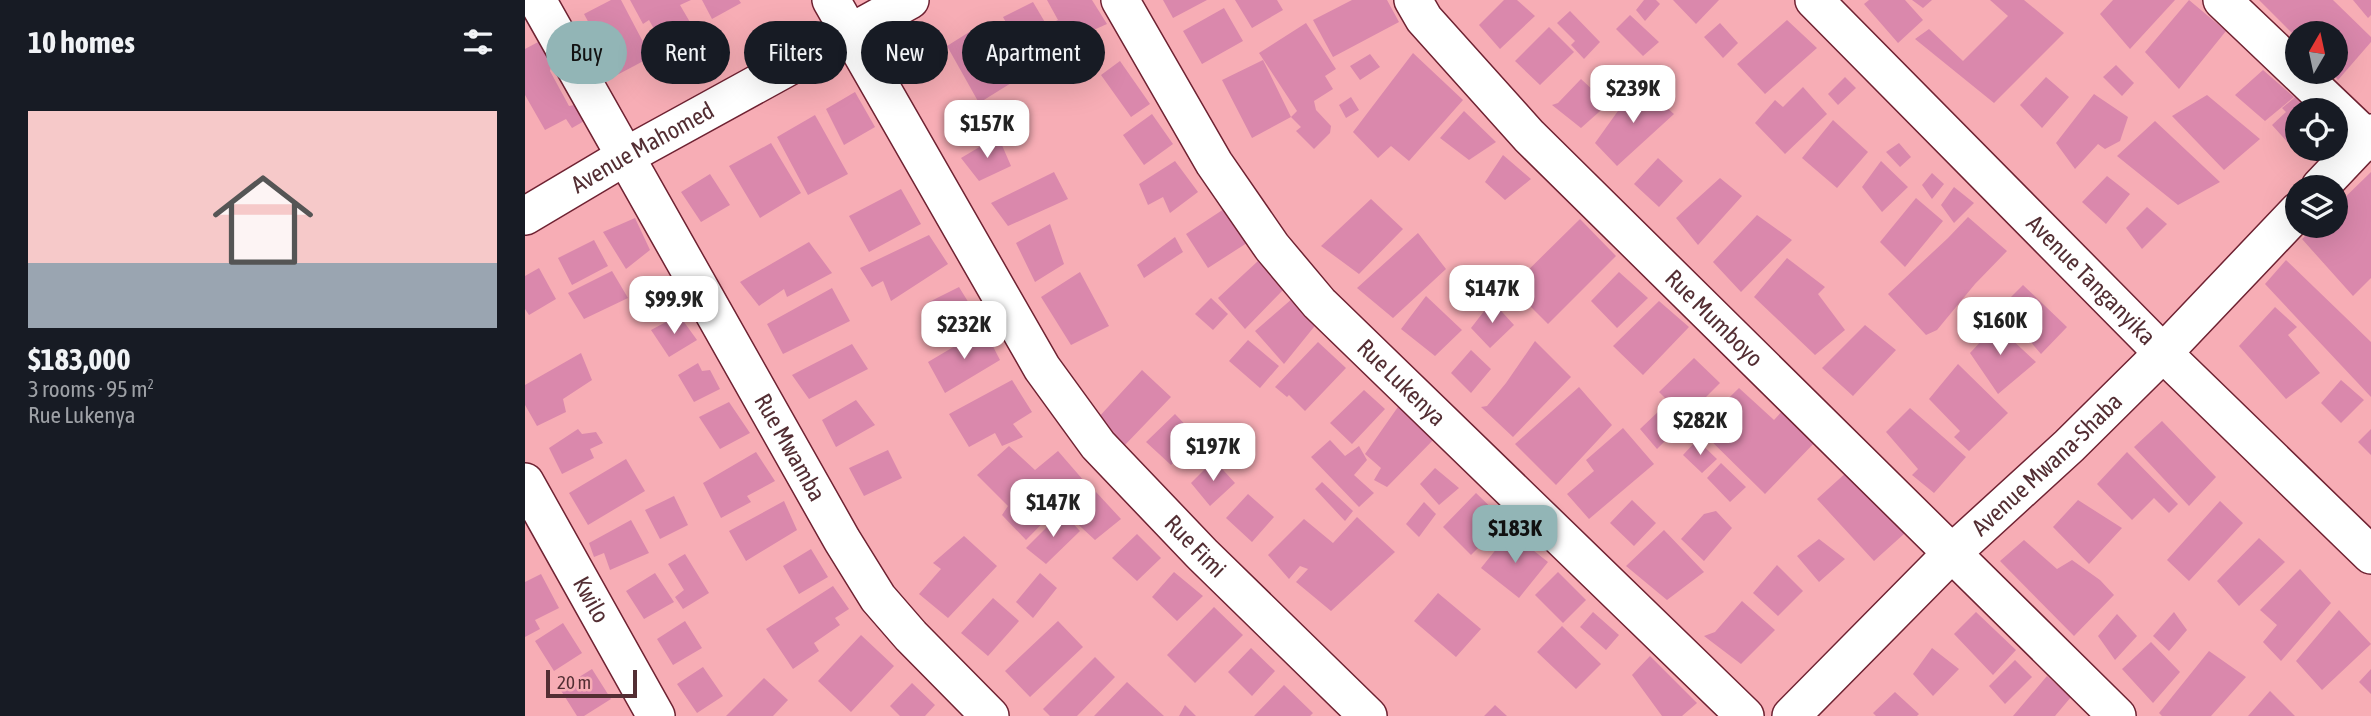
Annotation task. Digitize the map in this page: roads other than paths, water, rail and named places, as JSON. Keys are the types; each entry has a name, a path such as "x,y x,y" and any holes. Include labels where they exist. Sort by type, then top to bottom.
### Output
{"street":[{"name":"Rue Mwamba","path":"537,0 842,540 878,598 911,636 990,716"},
{"name":"Rue Fimi","path":"831,0 1042,368 1098,445 1202,554 1368,716"},
{"name":"Avenue Mahomed","path":"525,216 626,156 911,0"},
{"name":"Rue Lukenya","path":"1120,0 1214,163 1272,247 1319,303 1745,716"},
{"name":"Rue Mumboyo","path":"1413,0 1424,19 1529,136 2117,716"},
{"name":"Avenue Tanganyika","path":"1814,0 2163,354 2371,555"},
{"path":"2222,0 2370,137 2332,175"},
{"name":"Avenue Mwana-Shaba","path":"1791,716 1952,553 2069,446 2163,354 2285,225"},
{"name":"Kwilo","path":"525,482 656,716"}]}
